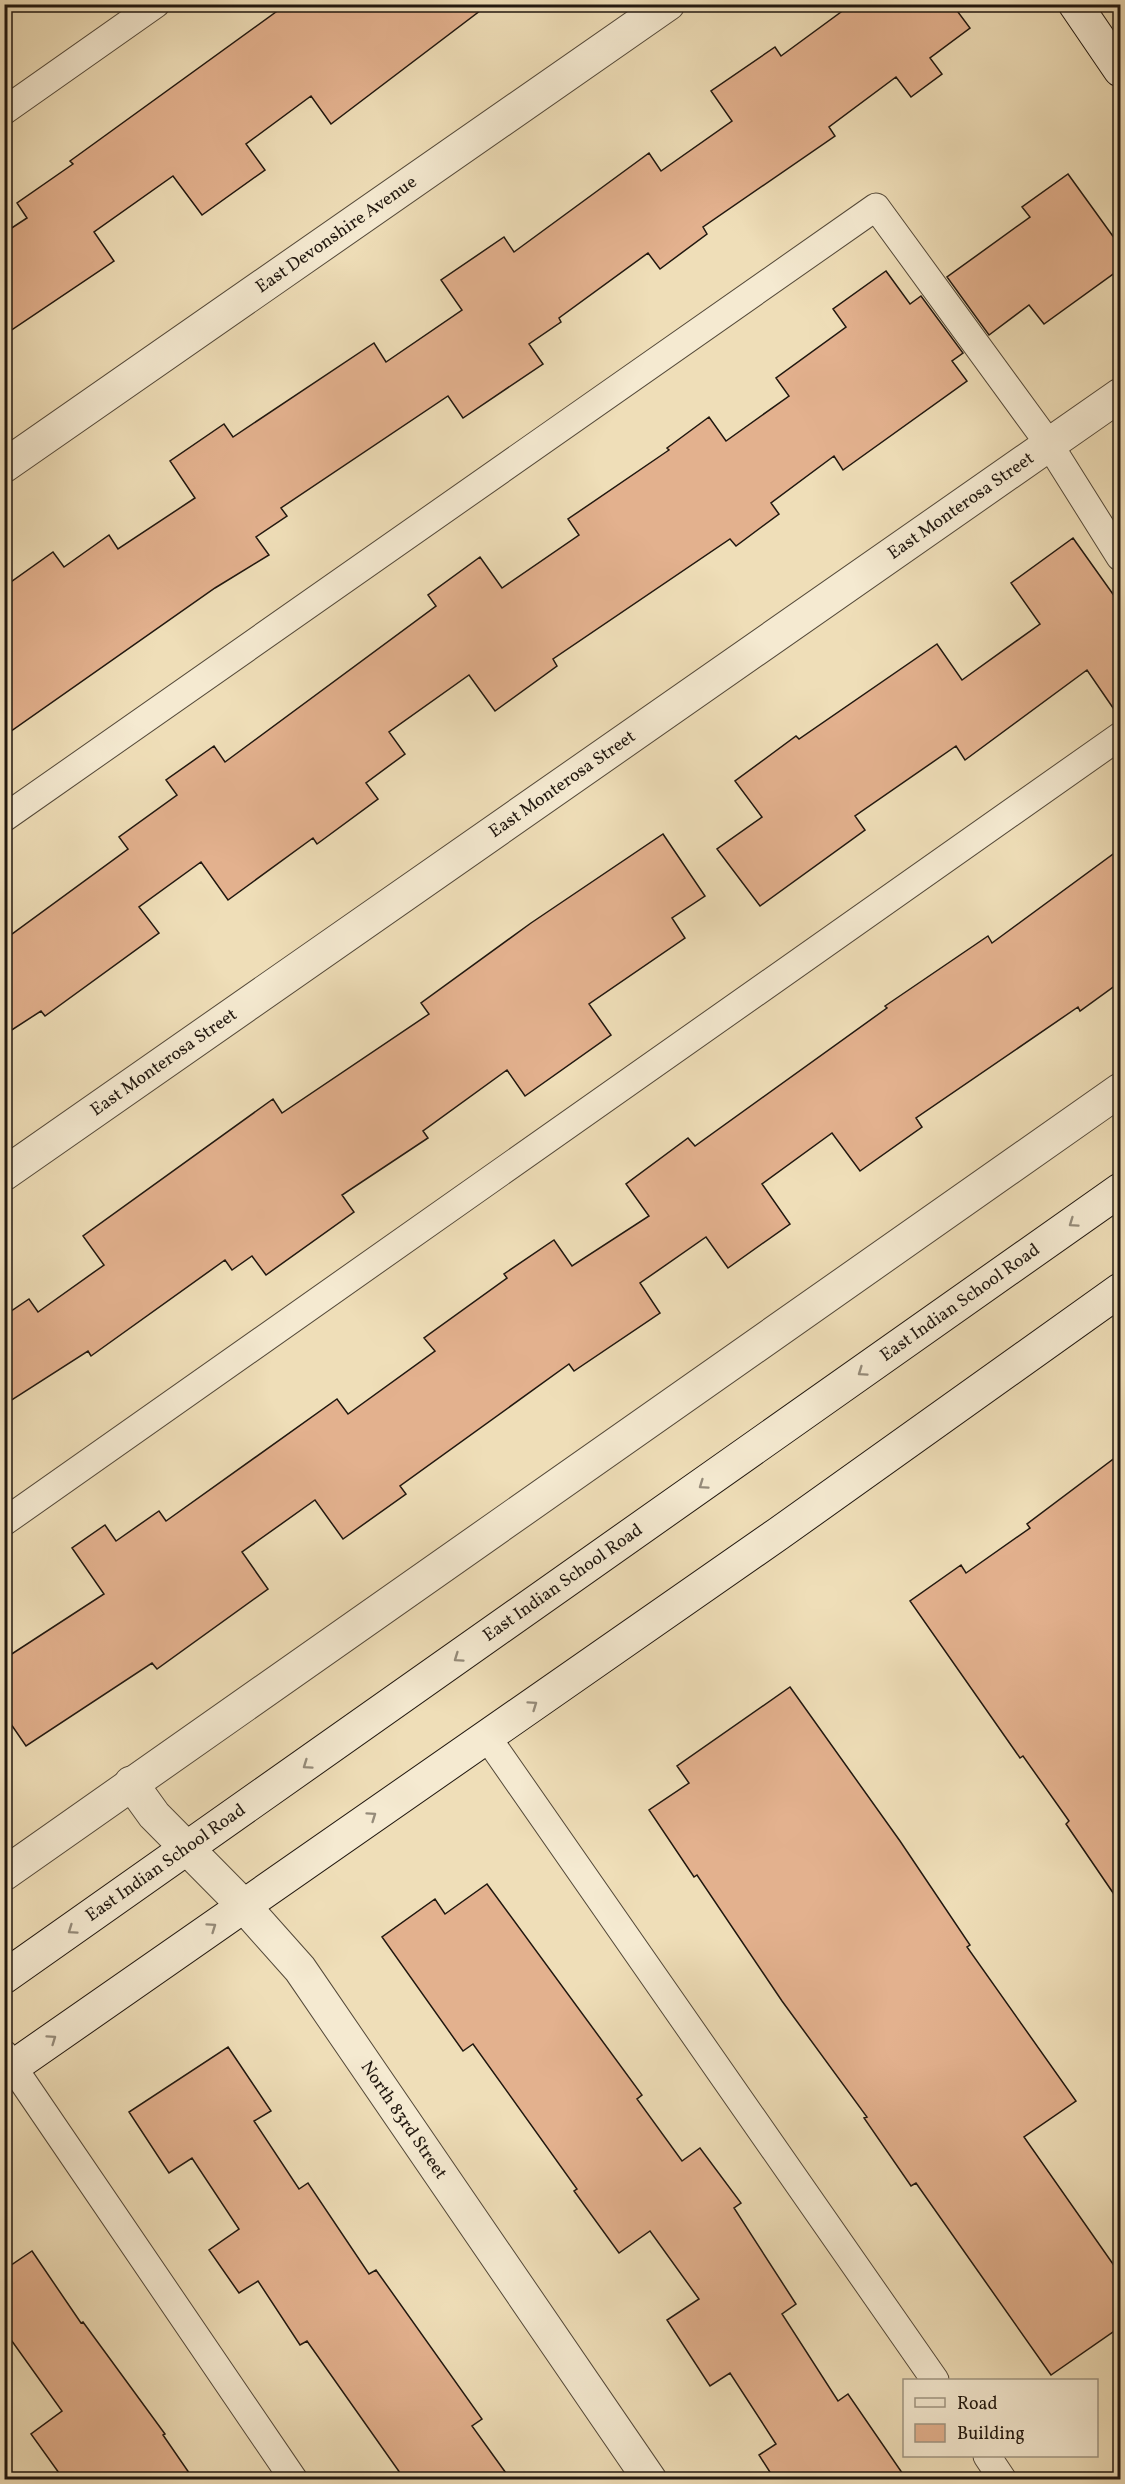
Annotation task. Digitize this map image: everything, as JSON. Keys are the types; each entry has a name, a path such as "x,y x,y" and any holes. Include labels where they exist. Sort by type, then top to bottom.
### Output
{"street":[{"name":"East Devonshire Avenue","path":"4,466 668,4"},
{"path":"1075,4 1120,70"},
{"name":"East Monterosa Street","path":"4,1174 1120,395"},
{"path":"4,1874 1120,1090"},
{"name":"East Indian School Road","path":"4,1977 1120,1190"},
{"path":"7,2064 487,1737 1120,1290"},
{"name":"North 83rd Street","path":"130,1784 154,1815 243,1905 300,1969 650,2480"}],"lane":[{"path":"4,111 156,4"},
{"path":"4,818 876,207 1049,444 1120,557"},
{"path":"4,1522 1120,736"},
{"path":"487,1737 934,2379"},
{"path":"7,2064 294,2480"},
{"path":"988,2457 1003,2480"}],"building":[{"path":"287,4 489,4 331,124 311,96 246,144 265,170 202,215 173,176 94,232 114,261 4,335 4,233 27,218 17,203 73,164 70,161"},
{"path":"852,4 952,4 970,28 930,58 942,74 911,97 896,77 829,127 835,136 703,227 707,234 660,269 648,253 559,318 561,322 529,344 543,364 463,418 448,396 281,508 287,516 256,537 269,555 215,588 4,736 4,587 53,552 64,567 109,535 118,549 195,498 170,461 224,424 233,437 374,343 386,362 462,310 441,280 504,237 514,252 649,153 661,171 732,121 711,91 775,47 781,56"},
{"path":"1068,174 1120,246 1120,269 1044,324 1029,305 989,335 947,277 1030,217 1022,207"},
{"path":"886,271 910,304 921,296 963,353 952,361 967,381 843,470 834,456 771,503 779,514 736,546 730,539 553,659 557,666 495,711 469,675 389,732 405,754 366,783 378,799 317,844 313,838 228,900 201,862 139,907 159,933 45,1016 41,1011 4,1035 4,940 128,849 119,837 177,795 166,780 214,746 225,762 436,606 428,595 480,557 502,588 579,535 568,519 669,450 667,448 709,417 726,441 789,396 776,378 846,327 833,309"},
{"path":"1073,538 1120,604 1120,718 1087,670 965,760 956,746 855,816 865,830 760,906 717,849 762,817 735,781 796,736 799,739 937,644 962,680 1040,624 1011,583"},
{"path":"663,834 705,896 672,918 685,938 589,1004 611,1035 525,1096 507,1070 423,1131 428,1138 342,1195 354,1212 266,1275 252,1256 232,1270 225,1260 91,1356 88,1351 4,1405 4,1316 29,1299 38,1312 104,1265 83,1236 273,1099 282,1113 429,1014 421,1003 531,923"},
{"path":"1120,849 1120,982 1080,1011 1078,1007 916,1118 922,1127 860,1171 832,1133 762,1184 790,1224 728,1268 706,1237 640,1283 660,1313 574,1371 569,1364 400,1486 406,1494 343,1539 315,1500 242,1552 268,1589 157,1669 152,1663 26,1746 4,1714 4,1659 104,1594 72,1548 105,1525 116,1541 159,1511 166,1521 337,1399 348,1414 435,1351 424,1338 507,1278 504,1274 554,1240 572,1266 649,1216 626,1184 688,1138 695,1146 887,1008 885,1006 988,936 992,943"},
{"path":"1120,1454 1120,1903 1066,1824 1069,1821 1023,1756 1020,1758 910,1601 961,1565 966,1573 1030,1528 1027,1524"},
{"path":"790,1687 900,1841 970,1945 967,1947 1076,2101 1024,2137 1120,2274 1120,2327 1051,2375 916,2183 911,2186 864,2118 867,2117 782,2001 697,1875 694,1877 649,1810 689,1783 677,1766"},
{"path":"487,1884 642,2095 637,2099 682,2161 700,2148 741,2203 734,2208 796,2304 782,2314 838,2401 848,2394 907,2480 775,2480 759,2455 776,2444 730,2373 710,2386 667,2320 699,2299 650,2231 619,2253 574,2191 577,2189 473,2044 463,2051 382,1937 435,1899 445,1914"},
{"path":"228,2047 271,2111 254,2121 299,2189 308,2183 369,2274 376,2270 482,2419 472,2426 511,2480 405,2480 307,2341 300,2345 258,2281 239,2293 209,2250 239,2229 192,2158 169,2173 129,2112"},
{"path":"32,2251 81,2323 83,2322 165,2434 163,2435 194,2480 64,2480 31,2434 62,2411 4,2330 4,2270"}]}
